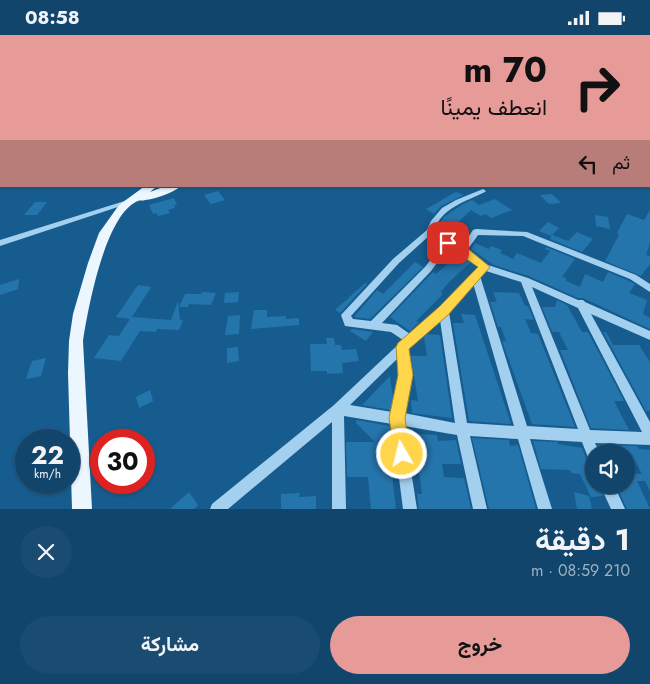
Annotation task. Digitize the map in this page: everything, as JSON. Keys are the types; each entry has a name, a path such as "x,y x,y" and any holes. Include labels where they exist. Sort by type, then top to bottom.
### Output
{"main road":[{"path":"82,509 76,373 76,341 80,314 94,263 105,233 124,207 136,200 151,187"},
{"path":"136,200 173,187"}],"street":[{"path":"410,509 397,418 406,375 406,343 393,328 349,323 346,315 396,261 430,231 433,220 442,210 483,191"},
{"path":"0,243 136,200"},
{"path":"430,231 464,251 485,267 525,280 650,336"},
{"path":"464,251 476,232 524,234 633,277 650,289"},
{"path":"374,325 428,269 448,243"},
{"path":"217,509 338,409 406,343 444,311 475,275 485,267"},
{"path":"475,275 545,509"},
{"path":"525,280 589,444"},
{"path":"580,303 650,435"},
{"path":"444,311 462,429 480,509"},
{"path":"338,409 462,429 650,439"},
{"path":"338,409 339,509"},
{"path":"611,494 618,509"}],"building":[{"path":"218,191 225,200 211,204 204,195"},
{"path":"456,192 464,195 441,206 434,214 426,209"},
{"path":"552,194 561,203 549,204 540,195"},
{"path":"174,198 177,205 174,205 175,208 168,210 170,213 158,216 157,213 153,214 149,205"},
{"path":"495,199 512,210 491,218 485,214 481,216 471,210 454,226 469,233 461,244 436,229 444,217 463,204 472,200 479,205"},
{"path":"35,202 47,202 37,215 24,215"},
{"path":"650,210 650,243 646,255 650,256 650,264 641,276 605,261 619,235 617,233 627,214 644,220"},
{"path":"595,215 608,217 610,229 596,226"},
{"path":"548,222 559,228 551,236 539,231"},
{"path":"577,232 593,239 582,252 550,239 552,235 568,241"},
{"path":"475,243 489,249 491,246 502,250 500,253 513,259 517,253 541,263 550,251 545,249 546,247 575,259 562,277 566,278 566,281 580,287 585,274 603,282 608,272 629,281 635,284 629,293 647,300 643,314 650,318 650,329 583,298 578,298 529,276 494,265 471,249"},
{"path":"459,254 472,264 470,263 448,283 441,292 443,294 416,321 419,322 410,331 390,317 433,272 436,274"},
{"path":"415,262 423,267 370,319 354,317 377,290 383,294"},
{"path":"19,279 18,289 0,295 0,285"},
{"path":"365,283 367,284 340,313 335,310"},
{"path":"138,285 151,287 132,317 171,320 178,301 180,320 183,320 179,330 157,329 156,332 140,331 121,361 94,358 109,335 119,336 130,319 116,317"},
{"path":"202,292 216,293 211,305 189,304 188,307 179,307 185,294 201,294"},
{"path":"239,292 238,302 224,303 225,293"},
{"path":"493,292 519,293 525,306 528,306 534,320 525,319 531,333 538,334 575,427 532,424 502,341 506,341 501,327 498,327 490,302 497,302"},
{"path":"557,300 567,305 582,332 588,332 624,401 614,401 629,430 591,428 560,350 568,350 559,332 552,332 542,307 555,307"},
{"path":"254,310 267,310 267,317 286,316 286,319 299,318 299,325 251,329"},
{"path":"461,314 475,315 511,424 469,421 453,323 464,323"},
{"path":"240,315 239,334 225,335 228,316"},
{"path":"352,329 373,332 366,341 350,331"},
{"path":"603,332 606,332 613,345 639,345 650,362 650,411 646,411"},
{"path":"427,334 440,335 452,418 412,413 411,400 418,401 411,356 427,356 424,337"},
{"path":"326,338 334,338 335,345 341,345 342,350 356,349 359,361 342,363 343,373 327,374 327,371 311,371 310,344 327,344"},
{"path":"238,347 239,361 227,363 227,348"},
{"path":"46,358 41,376 26,379 32,361"},
{"path":"390,376 393,398 391,410 362,405"},
{"path":"150,390 153,401 139,408 136,397"},
{"path":"356,420 390,426 394,454 389,449 396,509 371,509 368,477 347,477 346,442 375,442 356,423"},
{"path":"414,434 437,435 438,441 456,440 461,464 442,464 444,477 464,478 471,509 419,509 417,494 422,494"},
{"path":"472,438 509,440 510,446 518,445 536,509 489,509"},
{"path":"533,441 558,442 558,444 582,448 585,456 585,484 580,474 571,473 570,470 541,469"},
{"path":"635,446 639,449 650,450 650,491 645,481 637,481 650,509 627,509 620,494 635,494 635,474 642,474 635,461"},
{"path":"189,492 198,505 194,509 170,509"},
{"path":"574,492 589,496 592,509 577,509"},
{"path":"300,493 299,497 316,496 316,509 281,509 281,494"},
{"path":"590,494 602,494 603,496 591,497"}],"route":[{"path":"402,454 397,418 406,375 402,347 444,311 475,275 485,267 464,251 448,243"}]}
